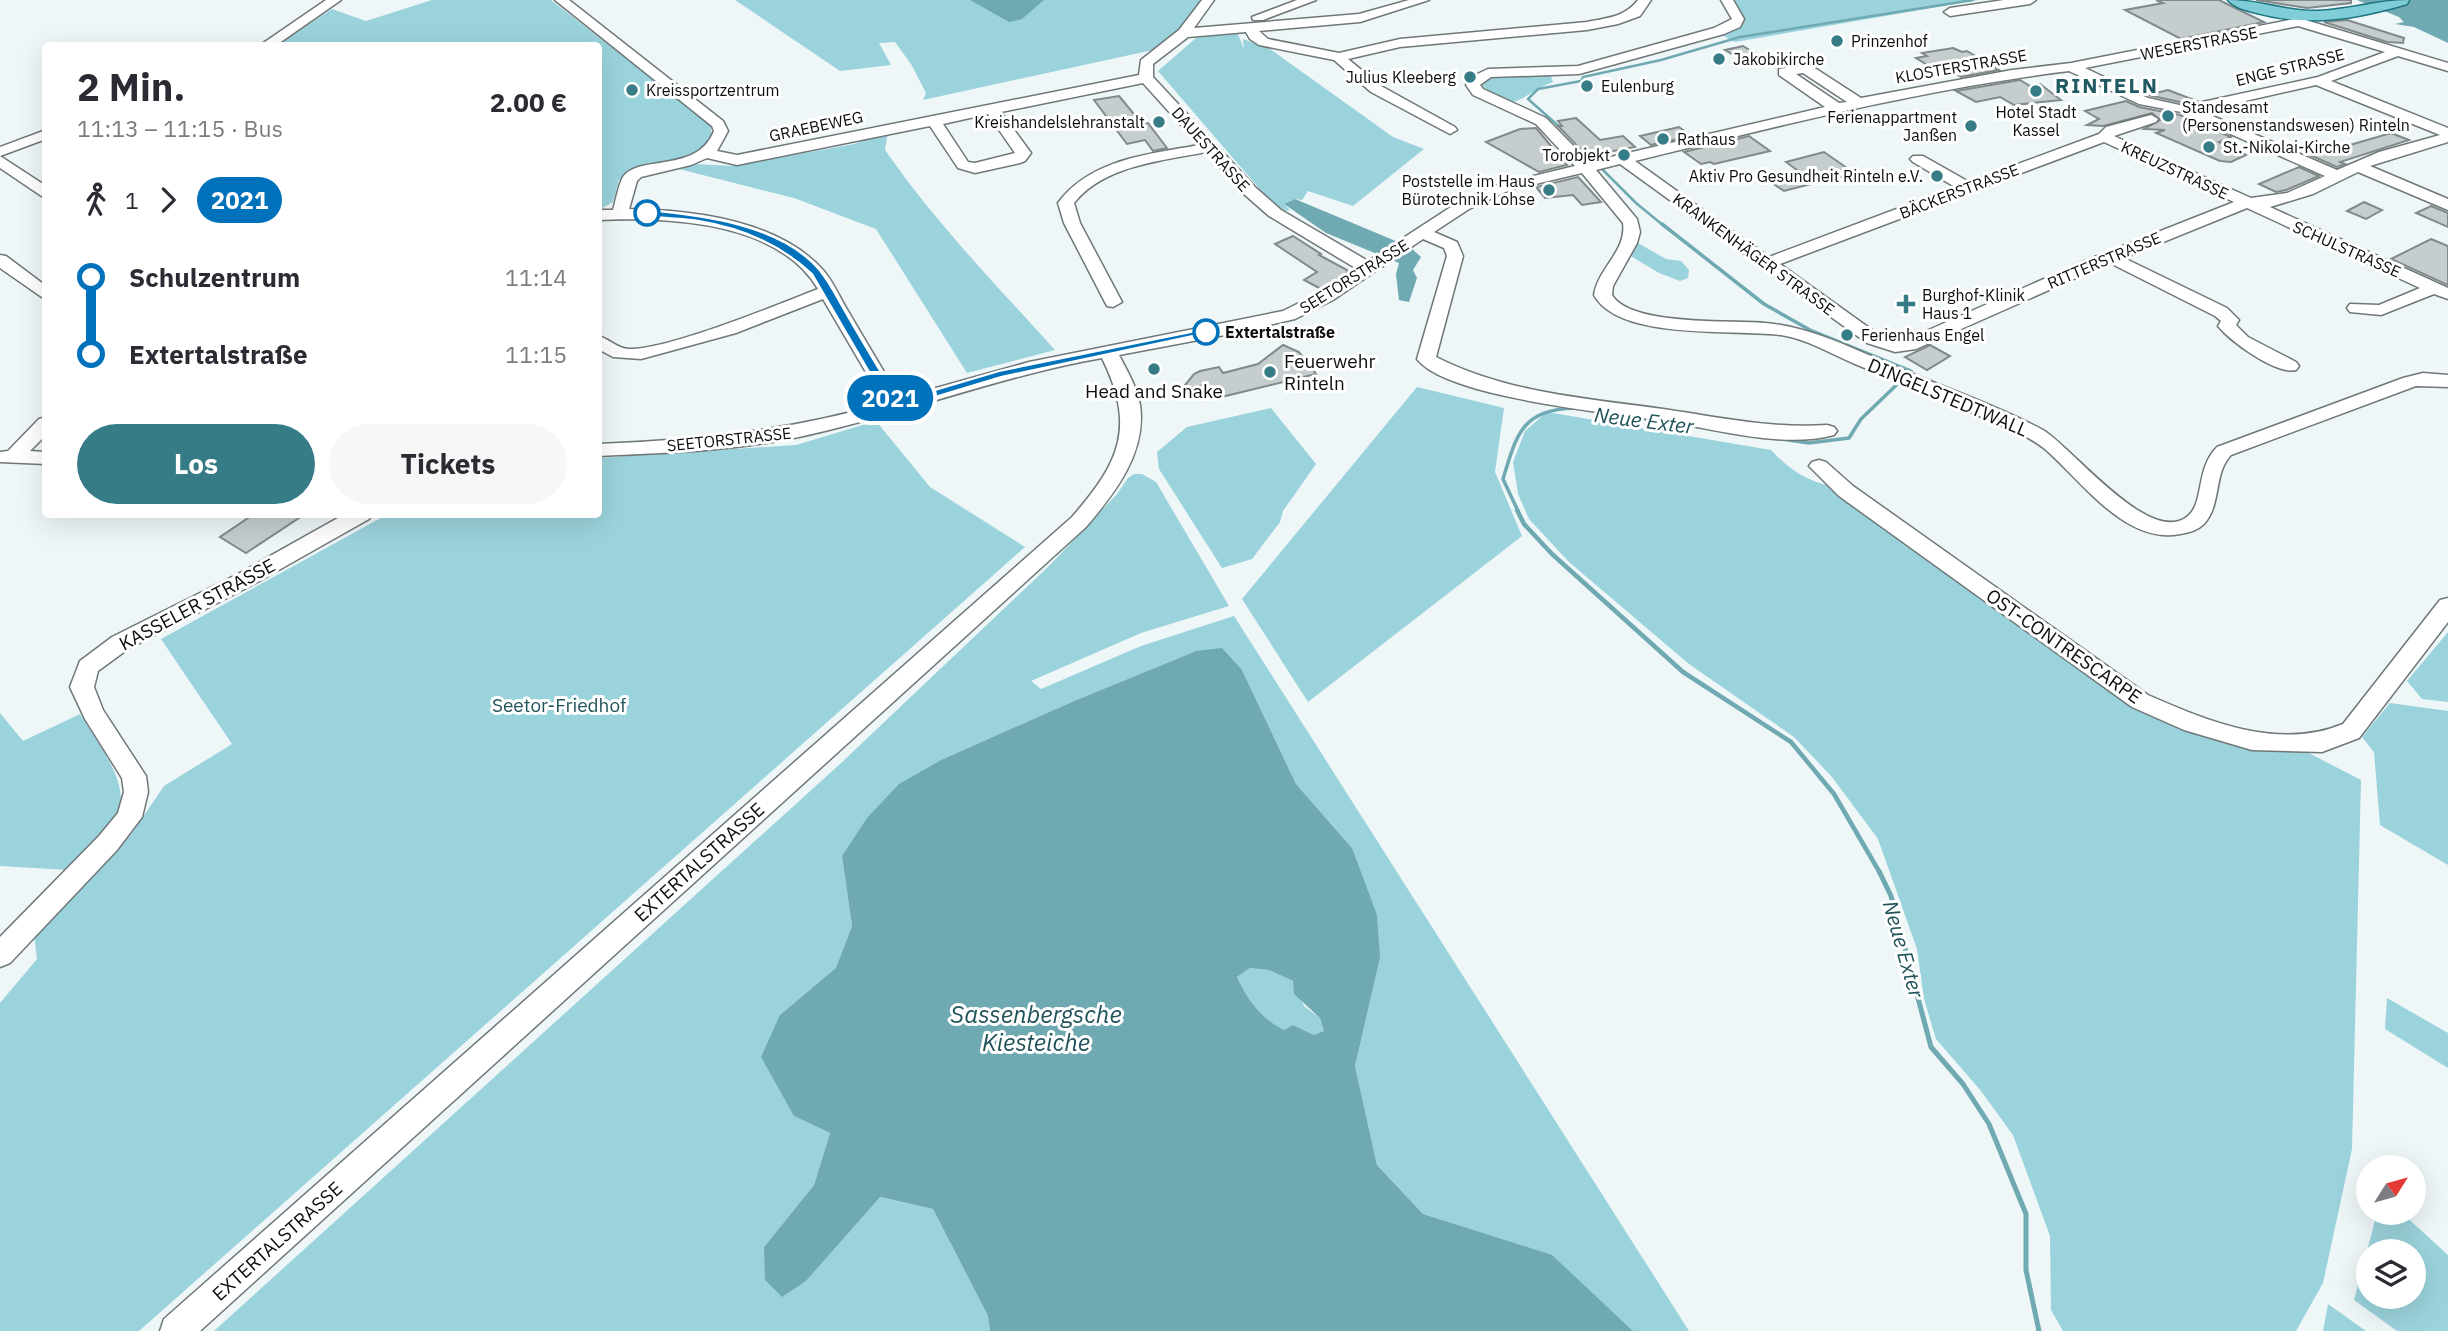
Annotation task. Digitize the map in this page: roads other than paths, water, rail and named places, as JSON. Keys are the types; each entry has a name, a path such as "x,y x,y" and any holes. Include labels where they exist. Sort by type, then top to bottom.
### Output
{"main road":[{"path":"2227,0 2255,12 2295,19"},
{"path":"2236,0 2295,19"},
{"name":"WESERSTRASSE","path":"2295,19 2324,19 2368,11 2401,0"}],"street":[{"path":"271,42 335,0"},
{"path":"561,0 718,124 720,137 705,153 636,174 630,179 620,214"},
{"path":"1146,78 1146,63 1184,33 1208,0"},
{"path":"1245,27 1248,20 1310,0"},
{"path":"1184,33 1360,18 1423,0"},
{"path":"1245,27 1265,42 1339,57 1400,43 1587,26 1618,20 1635,13 1645,0"},
{"path":"1594,166 1541,121 1478,92 1472,85 1474,80 1488,73 1579,70 1719,30 1735,24 1738,19 1727,0"},
{"path":"1971,22 1950,12 2030,0"},
{"path":"2295,19 2448,67"},
{"name":"WESERSTRASSE","path":"2071,67 2295,19"},
{"path":"2324,19 2324,25 2338,34"},
{"name":"ENGE STRASSE","path":"2182,109 2315,80 2381,60 2399,51"},
{"path":"1339,57 1348,68 1373,85 1450,130"},
{"path":"2071,67 2145,108"},
{"name":"KLOSTERSTRASSE","path":"1594,166 1858,103 2012,74 2071,67"},
{"path":"1838,109 1784,72 1805,68 1858,103"},
{"name":"GRAEBEWEG","path":"705,153 737,160 750,158 1146,78"},
{"name":"DAUESTRASSE","path":"1146,78 1250,191 1275,213 1372,267"},
{"path":"2315,80 2448,135"},
{"path":"2119,101 2145,108 2182,109 2337,176"},
{"path":"933,120 963,165 975,168 1020,158 1023,153 991,108"},
{"name":"BÄCKERSTRASSE","path":"1767,263 2104,137 2145,108"},
{"name":"RITTERSTRASSE","path":"1885,345 1910,345 2110,257 2247,203 2262,205 2320,186 2358,166 2448,135"},
{"path":"0,152 42,136"},
{"name":"KREUZSTRASSE","path":"2104,137 2247,203"},
{"path":"1114,302 1072,223 1066,203 1071,194 1091,177 1209,147"},
{"path":"1918,159 1967,188"},
{"name":"KRANKENHÄGER STRASSE","path":"1624,160 1885,345"},
{"path":"0,161 42,191"},
{"name":"SEETORSTRASSE","path":"602,450 745,440 799,431 1024,368 1289,315 1320,300 1463,206 1526,180 1594,166"},
{"name":"DINGELSTEDTWALL","path":"1594,166 1634,230 1632,242 1604,285 1607,302 1634,316 1654,320 1799,333 2039,436 2054,447 2114,506 2152,525 2175,528 2187,526 2201,513 2216,457 2224,451 2410,382 2423,379 2448,381"},
{"path":"2358,166 2448,205"},
{"path":"0,186 22,178"},
{"name":"SCHULSTRASSE","path":"2247,203 2441,291"},
{"path":"602,215 697,217 752,231 798,256 817,273 895,406"},
{"path":"1415,238 1451,245 1455,256 1426,359 1441,369 1486,385 1552,398 1747,428 1802,434 1827,431"},
{"path":"2110,257 2221,312 2230,320 2227,326 2239,335 2240,340 2290,366"},
{"path":"0,260 42,292"},
{"path":"602,343 619,353 641,354 730,329 828,291"},
{"path":"2356,308 2381,310 2441,291"},
{"name":"EXTERTALSTRASSE","path":"176,1331 1079,522 1105,494 1122,465 1131,427 1126,387 1108,350"},
{"path":"1024,368 1074,365 1089,367 1126,387"},
{"path":"6,457 42,426"},
{"path":"6,457 42,458"},
{"name":"OST-CONTRESCARPE","path":"1819,466 1846,491 2140,701 2192,724 2252,741 2322,743 2351,732 2448,606"},
{"name":"KASSELER STRASSE","path":"0,956 108,843 129,817 136,792 134,776 82,687 88,667 120,643 246,579 355,518"}],"water":[{"path":"970,0 1044,0 1022,19 1009,22"},
{"path":"2357,0 2448,0 2448,43 2414,27 2395,24 2404,22 2399,17"},
{"path":"1295,199 1410,247 1421,257 1413,270 1417,278 1409,302 1399,300 1396,274 1399,263 1326,233 1284,204"},
{"name":"Sassenbergsche Kiesteiche","path":"1222,648 1242,670 1296,784 1352,848 1377,915 1380,958 1355,1066 1377,1165 1423,1214 1552,1255 1633,1331 990,1331 988,1316 933,1209 880,1197 806,1281 782,1297 765,1280 764,1247 814,1185 830,1133 794,1116 761,1057 780,1015 836,968 852,926 842,856 867,818 899,784 943,759 1196,651","holes":["1250,968 1269,970 1293,981 1294,994 1320,1018 1324,1031 1314,1035 1293,1025 1284,1030 1256,1008 1237,977"]}],"waterway":[{"name":"Neue Exter","path":"1562,129 1528,99 1538,89 1581,81 1583,77 1661,60 1740,37 1973,0"},
{"name":"Neue Exter","path":"1586,153 1636,203 1664,226"},
{"name":"Neue Exter","path":"1598,412 1809,443 1849,438 1861,419 1911,371 1810,330 1764,304 1662,224"},
{"name":"Neue Exter","path":"1518,511 1503,479 1518,437 1524,427 1543,413 1575,408"},
{"name":"Neue Exter","path":"1517,510 1524,524 1552,554 1683,672 1791,742 1834,794 1880,873"},
{"name":"Neue Exter","path":"1880,873 1891,896 1931,1047 1963,1084 1989,1124 2026,1214 2026,1270 2039,1331"}],"place":[{"name":"Prinzenhof","path":"1837,41"},
{"name":"Jakobikirche","path":"1719,59"},
{"name":"Julius Kleeberg","path":"1470,77"},
{"name":"Eulenburg","path":"1587,86"},
{"name":"Kreissportzentrum","path":"632,90"},
{"name":"Hotel Stadt Kassel","path":"2036,91"},
{"name":"Standesamt (Personenstandswesen) Rinteln","path":"2168,116"},
{"name":"Kreishandelslehranstalt","path":"1159,122"},
{"name":"Ferienappartment Janßen","path":"1971,126"},
{"name":"Rathaus","path":"1663,139"},
{"name":"St.-Nikolai-Kirche","path":"2209,147"},
{"name":"Torobjekt","path":"1624,155"},
{"name":"Aktiv Pro Gesundheit Rinteln e.V.","path":"1937,176"},
{"name":"Poststelle im Haus Bürotechnik Lohse","path":"1549,190"},
{"name":"Burghof-Klinik Haus 1","path":"1906,304"},
{"name":"Extertalstraße","path":"1206,332"},
{"name":"Ferienhaus Engel","path":"1847,335"},
{"name":"Head and Snake","path":"1154,369"},
{"name":"Feuerwehr Rinteln","path":"1270,372"}],"district":[{"name":"RINTELN","path":"2107,85"}],"park label":[{"name":"Seetor-Friedhof","path":"559,705"}]}
